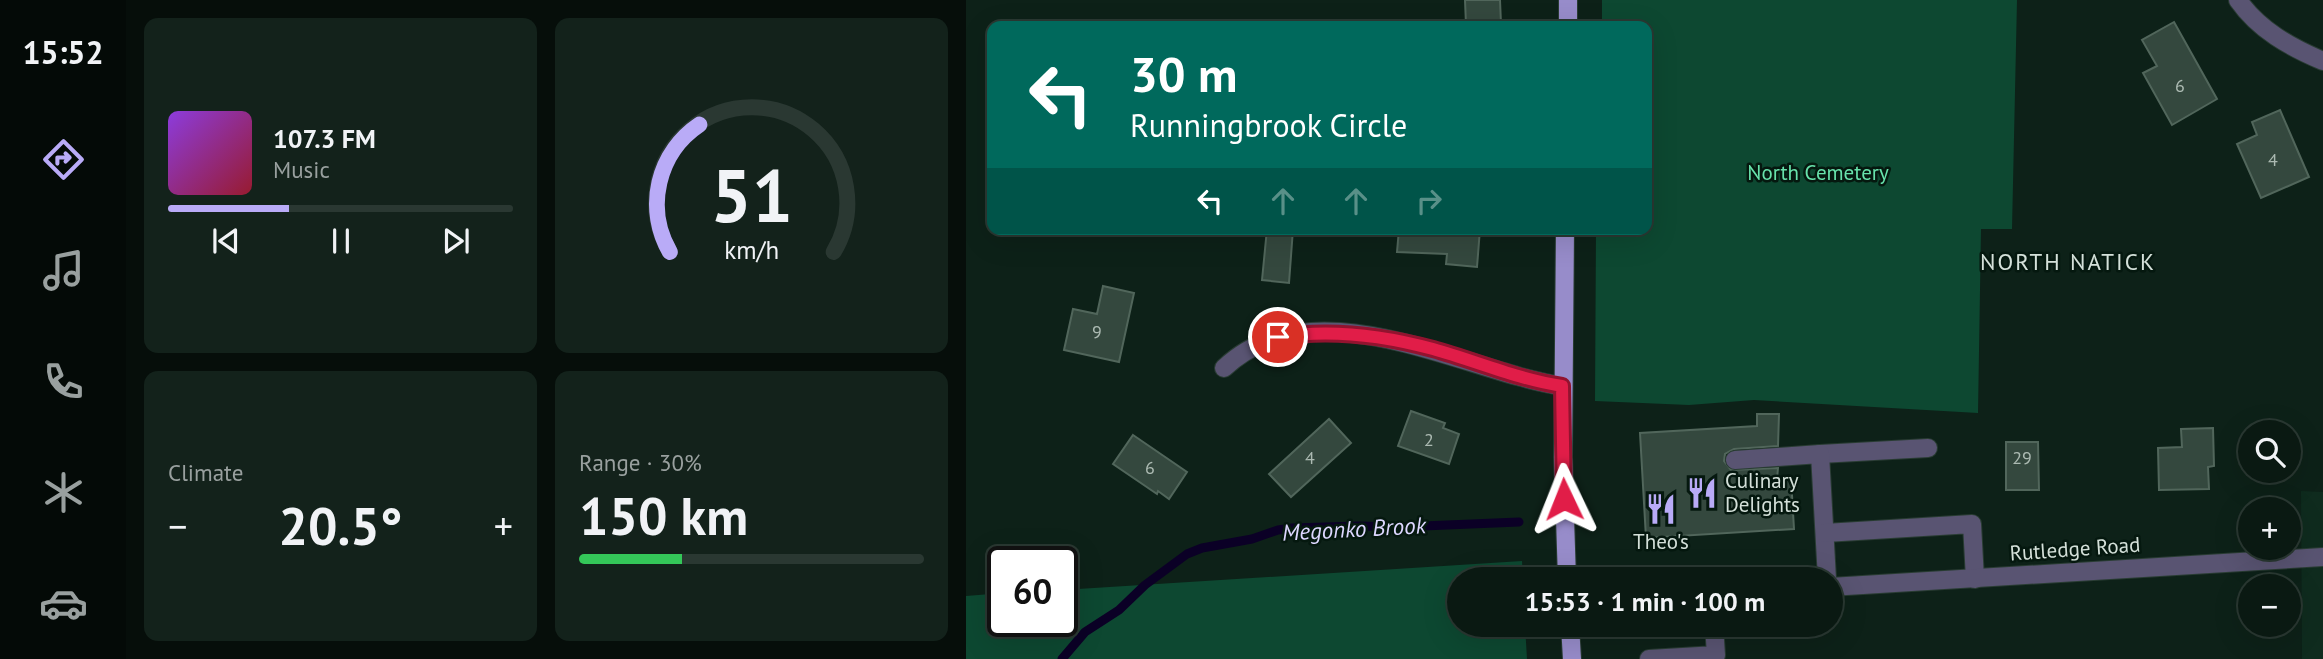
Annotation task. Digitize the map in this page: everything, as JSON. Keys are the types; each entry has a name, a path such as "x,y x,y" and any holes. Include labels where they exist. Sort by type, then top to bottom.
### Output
{"main road":[{"path":"1568,0 1568,21"},
{"path":"1565,235 1562,386 1567,567"},
{"path":"1571,637 1572,659"}],"street":[{"path":"2238,0 2264,29 2286,44 2323,61"},
{"path":"1224,368 1249,348 1278,337 1338,333 1376,337 1430,348 1527,380 1562,386"},
{"path":"1735,460 1928,449"},
{"path":"1820,454 1826,567"},
{"path":"1825,533 1972,524 1975,579"},
{"name":"Rutledge Road","path":"1843,586 2323,557"},
{"path":"1649,659 1716,655 1715,637"}],"shaded area":[{"path":"2301,491 2323,492 2323,659 2302,659"}],"green space":[{"name":"North Cemetery","path":"1602,0 2017,0 2012,229 1981,229 1978,413 1754,400 1689,405 1595,401 1596,235 1652,235 1652,21 1602,21"},
{"path":"1522,561 1522,567 1447,567 1447,637 1526,637 1527,659 966,659 966,596 987,594 987,637 1078,637 1078,589"}],"building":[{"path":"1465,0 1500,0 1501,21 1466,21"},
{"path":"2174,22 2217,99 2172,125 2143,73 2157,66 2142,40"},
{"path":"2280,110 2309,177 2261,198 2237,144 2257,135 2252,122"},
{"path":"1266,235 1293,235 1289,283 1262,280"},
{"path":"1398,235 1480,235 1477,267 1446,264 1447,254 1397,252"},
{"path":"1103,286 1134,293 1119,362 1064,350 1073,309 1097,314"},
{"path":"1411,411 1445,423 1443,428 1459,434 1449,464 1398,446"},
{"path":"1757,414 1779,414 1778,446 1734,449 1725,454 1724,461 1731,470 1778,468 1777,479 1791,478 1794,529 1646,538 1640,433 1757,426"},
{"path":"1329,419 1351,443 1291,497 1269,474"},
{"path":"2213,428 2214,466 2208,467 2209,489 2159,490 2158,448 2182,447 2181,429"},
{"path":"1133,435 1187,472 1169,499 1158,491 1157,494 1113,464"},
{"path":"2006,442 2038,442 2039,490 2006,490"}],"waterway":[{"name":"Megonko Brook","path":"1062,659 1085,632 1119,610 1145,585 1187,554 1202,548 1292,528 1519,522"}],"place":[{"name":"Culinary Delights","path":"1702,493"},
{"name":"Theo's","path":"1661,509"}],"district":[{"name":"NORTH NATICK","path":"2068,262"}],"route":[{"path":"1278,337 1325,333 1376,337 1430,348 1527,380 1562,386 1564,499"}]}
